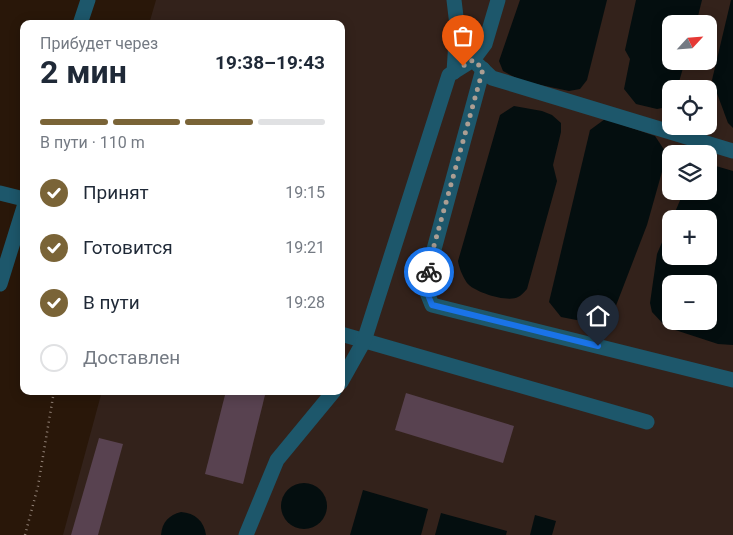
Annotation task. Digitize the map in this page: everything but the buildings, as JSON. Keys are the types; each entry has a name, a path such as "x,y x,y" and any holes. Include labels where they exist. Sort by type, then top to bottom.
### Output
{"street":[{"path":"81,20 88,0"},
{"path":"454,0 457,25 454,72"},
{"path":"498,0 478,64 432,253 426,290 432,305 733,380"},
{"path":"345,375 364,341 449,75 478,64"},
{"path":"478,64 492,78 733,151"},
{"path":"0,193 20,198"},
{"path":"0,284 20,220"},
{"path":"345,335 648,422"},
{"path":"246,535 277,460 331,395"}],"path":[{"path":"25,535 38,486 53,395"}],"shaded area":[{"path":"156,0 733,0 733,535 63,535 101,395 345,395 345,20 150,20"},
{"path":"520,0 607,0 587,80 580,89 569,91 522,81 503,71 499,61"},
{"path":"636,0 702,0 698,15 662,15 662,70 682,70 680,80 662,80 662,108 657,109 636,104 624,89 630,59 625,50"},
{"path":"731,0 733,0 733,128 728,123 717,93 717,80 712,80 714,70 718,70 718,55"},
{"path":"514,106 542,111 552,115 561,123 561,132 553,165 557,181 527,289 519,296 507,299 491,296 467,283 458,261 500,115"},
{"path":"605,119 655,136 662,146 662,172 647,225 612,316 592,323 561,317 549,302 590,130"},
{"path":"717,166 733,171 733,345 718,344 675,330 717,330 717,275 662,275 662,323 652,312 650,303 657,254 662,242 662,265 717,265 717,210 676,210 680,200 717,200"},
{"path":"304,483 317,487 323,493 327,506 323,519 317,525 304,529 291,525 285,519 281,506 285,493 291,487"},
{"path":"363,490 428,509 421,535 350,535"},
{"path":"181,512 195,516 201,522 206,535 161,535 167,520"},
{"path":"441,513 507,531 506,535 435,535"},
{"path":"535,515 556,521 552,535 530,535"}],"way so far":[{"path":"429,272 432,253 483,69 473,60 463,66"}],"route":[{"path":"429,272 426,290 432,305 598,346"}]}
